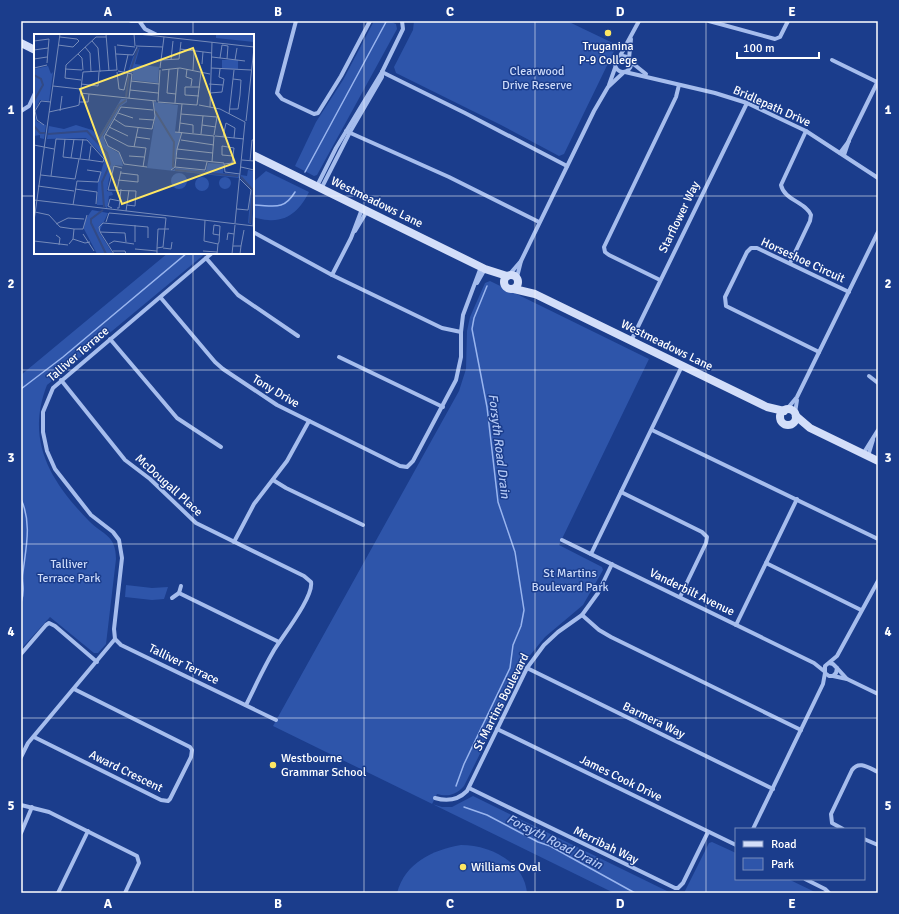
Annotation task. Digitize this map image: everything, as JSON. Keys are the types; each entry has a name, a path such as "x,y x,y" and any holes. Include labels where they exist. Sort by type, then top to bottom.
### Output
{"street":[{"path":"132,21 140,21 145,29 155,34"},
{"path":"296,21 277,93 282,99 314,114 318,113 327,100 370,21"},
{"path":"319,188 403,30 402,21"},
{"path":"521,260 518,285 510,288 504,282 521,260 594,111 608,87 615,68 614,63 631,39 639,21"},
{"path":"709,21 775,39 780,37 788,21"},
{"path":"608,87 630,68 631,39"},
{"path":"21,43 34,50"},
{"path":"620,56 625,56 630,60"},
{"name":"Bridlepath Drive","path":"630,60 648,76"},
{"path":"832,60 878,82 842,154"},
{"path":"615,68 624,72"},
{"path":"382,72 458,109 567,166"},
{"name":"Bridlepath Drive","path":"624,72 648,76 679,85 715,92 747,103 806,131 878,178"},
{"path":"660,280 609,255 605,252 604,247 676,97 679,85"},
{"path":"21,111 29,106 34,95"},
{"name":"Starflower Way","path":"631,341 747,103"},
{"path":"348,131 449,177 539,222"},
{"path":"790,263 810,222 811,215 807,209 784,192 780,186 806,131"},
{"name":"Westmeadows Lane","path":"254,156 486,269 518,278 536,294"},
{"path":"332,275 364,210"},
{"path":"878,232 797,397 784,413 784,424 810,428 878,461"},
{"path":"254,233 332,275 442,328 461,332"},
{"name":"Horseshoe Circuit","path":"819,352 729,308 725,304 725,297 747,252 751,248 757,248 849,292"},
{"name":"Talliver Terrace","path":"211,254 161,298 61,380 51,392 44,412 43,432 47,451 55,469 92,515 113,532 119,540 122,558 114,629 115,639 122,644 276,720"},
{"path":"206,258 238,295 298,336"},
{"path":"339,356 443,408 454,387 459,371 464,310 474,286 486,269"},
{"name":"Westmeadows Lane","path":"486,269 510,288 536,294 682,366 784,413"},
{"name":"Tony Drive","path":"161,298 215,362 223,369 277,405 400,466 406,466 413,461 443,408"},
{"path":"110,339 177,418 221,447"},
{"path":"591,554 682,366"},
{"path":"869,376 878,383"},
{"name":"McDougall Place","path":"61,380 125,460 150,479 196,523 304,576 312,582 311,590 302,607 279,642"},
{"path":"791,424 795,421 797,397"},
{"path":"784,413 795,415 810,428"},
{"path":"234,542 257,500 274,480 294,450 309,421"},
{"path":"652,430 878,539"},
{"path":"866,455 878,430"},
{"path":"274,480 286,488 363,525"},
{"path":"621,492 702,532 707,537 706,543 680,597"},
{"path":"736,625 797,499"},
{"name":"Vanderbilt Avenue","path":"562,540 814,663 825,672"},
{"path":"766,563 861,610"},
{"name":"St Martins Boulevard","path":"435,798 451,800 459,797 469,788 527,668 544,645 558,632 582,615 598,593 612,564"},
{"path":"754,828 823,684 828,664 837,656 878,581"},
{"path":"172,598 179,593 181,586"},
{"path":"179,593 279,642 246,705"},
{"path":"582,615 607,635 801,730"},
{"path":"21,654 49,623 55,626 97,662"},
{"path":"21,758 34,737 115,639"},
{"path":"823,684 836,673 837,656"},
{"name":"Vanderbilt Avenue","path":"814,663 828,664"},
{"path":"828,664 833,664 837,667 847,679"},
{"name":"Barmera Way","path":"527,668 773,789"},
{"path":"825,672 832,676 847,679 878,694"},
{"name":"Award Crescent","path":"34,737 161,800 168,801 191,757 192,750 190,747 74,689"},
{"name":"James Cook Drive","path":"498,729 735,845"},
{"path":"841,828 832,823 831,814 852,770 857,765 865,766 878,772"},
{"name":"Merribah Way","path":"469,788 675,888 678,888 683,883 708,832"},
{"path":"21,805 49,812 133,854 139,859 139,863 125,893"},
{"path":"21,833 32,807"},
{"path":"58,893 88,831"},
{"path":"865,839 878,845"},
{"path":"807,880 825,889 829,893"}],"green space":[{"path":"374,21 389,21 396,24 397,29 317,175 314,176 295,166 316,122 343,80"},
{"name":"Clearwood Drive Reserve","path":"414,21 567,21 617,45 564,154 559,156 501,125 396,73 394,67 413,30"},
{"path":"266,171 309,192 293,213 282,219 266,220 254,217 254,181"},
{"name":"Talliver Terrace Park","path":"167,254 205,254 47,385 41,405 39,424 41,442 53,476 75,506 94,526 108,536 114,545 116,559 106,644 98,653 94,653 50,617 21,649 21,375"},
{"name":"St Martins Boulevard Park","path":"490,281 649,359 559,545 602,567 603,570 583,605 545,637 527,659 464,786 452,794 437,794 432,804 273,726 459,391 466,369 467,331 470,317 485,283"},
{"path":"126,585 152,588 168,587 164,599 152,600 125,597"},
{"path":"473,796 671,893 614,893 433,804 442,807 452,807"},
{"path":"712,842 735,853 735,880 790,880 817,893 684,893 709,843"},
{"name":"Williams Oval","path":"461,845 483,848 503,857 519,872 527,893 397,893 406,874 421,860 440,850"}],"waterway":[{"path":"305,172 386,22"},
{"path":"254,205 281,205 291,198 295,192"},
{"path":"21,389 63,357 186,254"},
{"name":"Forsyth Road Drain","path":"456,786 464,764 510,668 513,645 521,626 524,610 515,552 498,502 487,407 472,329 474,318 487,286"},
{"path":"21,499 27,526 27,544 21,603"},
{"name":"Forsyth Road Drain","path":"464,807 487,815 538,842 550,846 635,893"}],"place":[{"name":"Truganina P-9 College","path":"608,33"},
{"name":"Westbourne Grammar School","path":"273,765"},
{"name":"Williams Oval","path":"463,867"}]}
